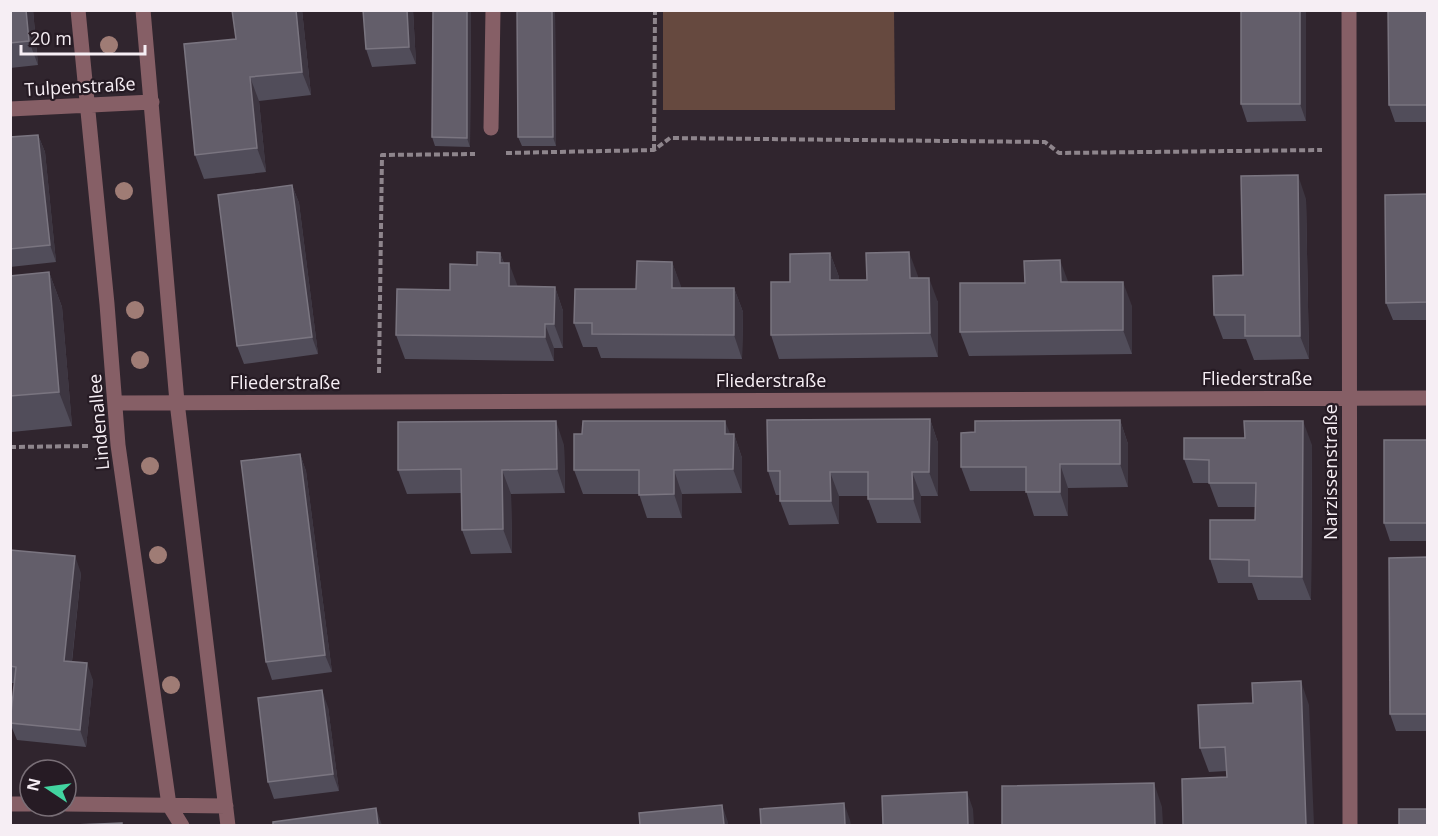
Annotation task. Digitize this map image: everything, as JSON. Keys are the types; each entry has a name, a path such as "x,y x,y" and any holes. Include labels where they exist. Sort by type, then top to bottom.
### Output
{"street":[{"name":"Lindenallee","path":"78,10 118,445 170,805 182,825"},
{"path":"143,10 177,402 228,825"},
{"path":"491,128 493,10"},
{"name":"Narzissenstraße","path":"1349,10 1350,825"},
{"name":"Tulpenstraße","path":"10,109 152,102"},
{"name":"Fliederstraße","path":"115,403 1428,398"},
{"path":"78,804 226,806"}],"path":[{"path":"654,150 655,10"},
{"path":"500,153 654,150 670,138 1045,142 1059,153 1350,150"},
{"path":"378,401 382,155 477,154"},
{"path":"10,447 118,445"}],"shaded area":[{"path":"663,11 894,11 895,110 663,110"}],"building":[{"path":"10,10 26,10 29,41 10,43"},
{"path":"232,10 296,10 302,72 250,77 257,148 195,155 184,44 236,39"},
{"path":"363,10 407,10 409,47 366,49"},
{"path":"433,10 467,10 467,138 432,137"},
{"path":"517,10 552,10 553,137 518,137"},
{"path":"1241,10 1300,10 1300,104 1241,104"},
{"path":"1388,10 1428,10 1428,105 1389,105"},
{"path":"38,135 50,245 10,249 10,137"},
{"path":"1298,175 1300,336 1245,336 1245,315 1214,315 1213,276 1243,275 1241,176"},
{"path":"292,185 312,337 237,346 218,195"},
{"path":"1428,194 1428,302 1386,303 1385,195"},
{"path":"477,252 500,253 500,263 509,263 509,286 555,287 554,324 545,324 545,337 396,335 397,289 450,290 450,264 477,265"},
{"path":"909,252 910,278 929,278 930,333 771,335 771,282 790,282 790,254 830,253 830,280 867,280 866,253"},
{"path":"1060,260 1061,282 1123,282 1123,330 960,332 960,283 1025,283 1024,261"},
{"path":"637,261 672,262 672,288 734,288 734,335 592,334 592,323 574,323 575,289 636,289"},
{"path":"49,272 59,392 10,396 10,276"},
{"path":"930,419 929,472 912,472 913,499 868,499 868,472 830,472 831,501 780,501 780,471 768,471 767,420"},
{"path":"1120,420 1120,464 1060,464 1060,492 1026,492 1026,467 961,467 961,433 975,432 975,421"},
{"path":"556,421 557,469 502,470 503,529 462,530 461,469 398,470 398,422"},
{"path":"583,421 725,421 725,434 734,434 733,469 674,470 674,494 639,495 639,470 574,470 574,434 582,434"},
{"path":"1244,421 1303,421 1302,577 1249,576 1249,560 1210,559 1210,520 1255,520 1256,483 1209,483 1209,460 1184,459 1184,438 1245,438"},
{"path":"1384,440 1428,440 1428,523 1384,523"},
{"path":"300,454 325,655 266,662 241,461"},
{"path":"10,550 75,556 64,661 87,663 80,730 10,723 16,667 10,666"},
{"path":"1428,557 1428,714 1390,714 1389,558"},
{"path":"1301,681 1306,825 1183,825 1182,779 1227,777 1225,747 1200,748 1198,705 1253,703 1252,683"},
{"path":"322,690 333,774 268,782 258,698"},
{"path":"1154,783 1155,825 1002,825 1002,786"},
{"path":"967,792 968,825 883,825 882,796"},
{"path":"844,803 845,825 761,825 760,809"},
{"path":"722,805 724,825 640,825 639,813"},
{"path":"376,808 378,825 273,825 273,822"},
{"path":"1399,809 1428,809 1428,825 1399,825"},
{"path":"122,823 122,825 74,825"}]}
